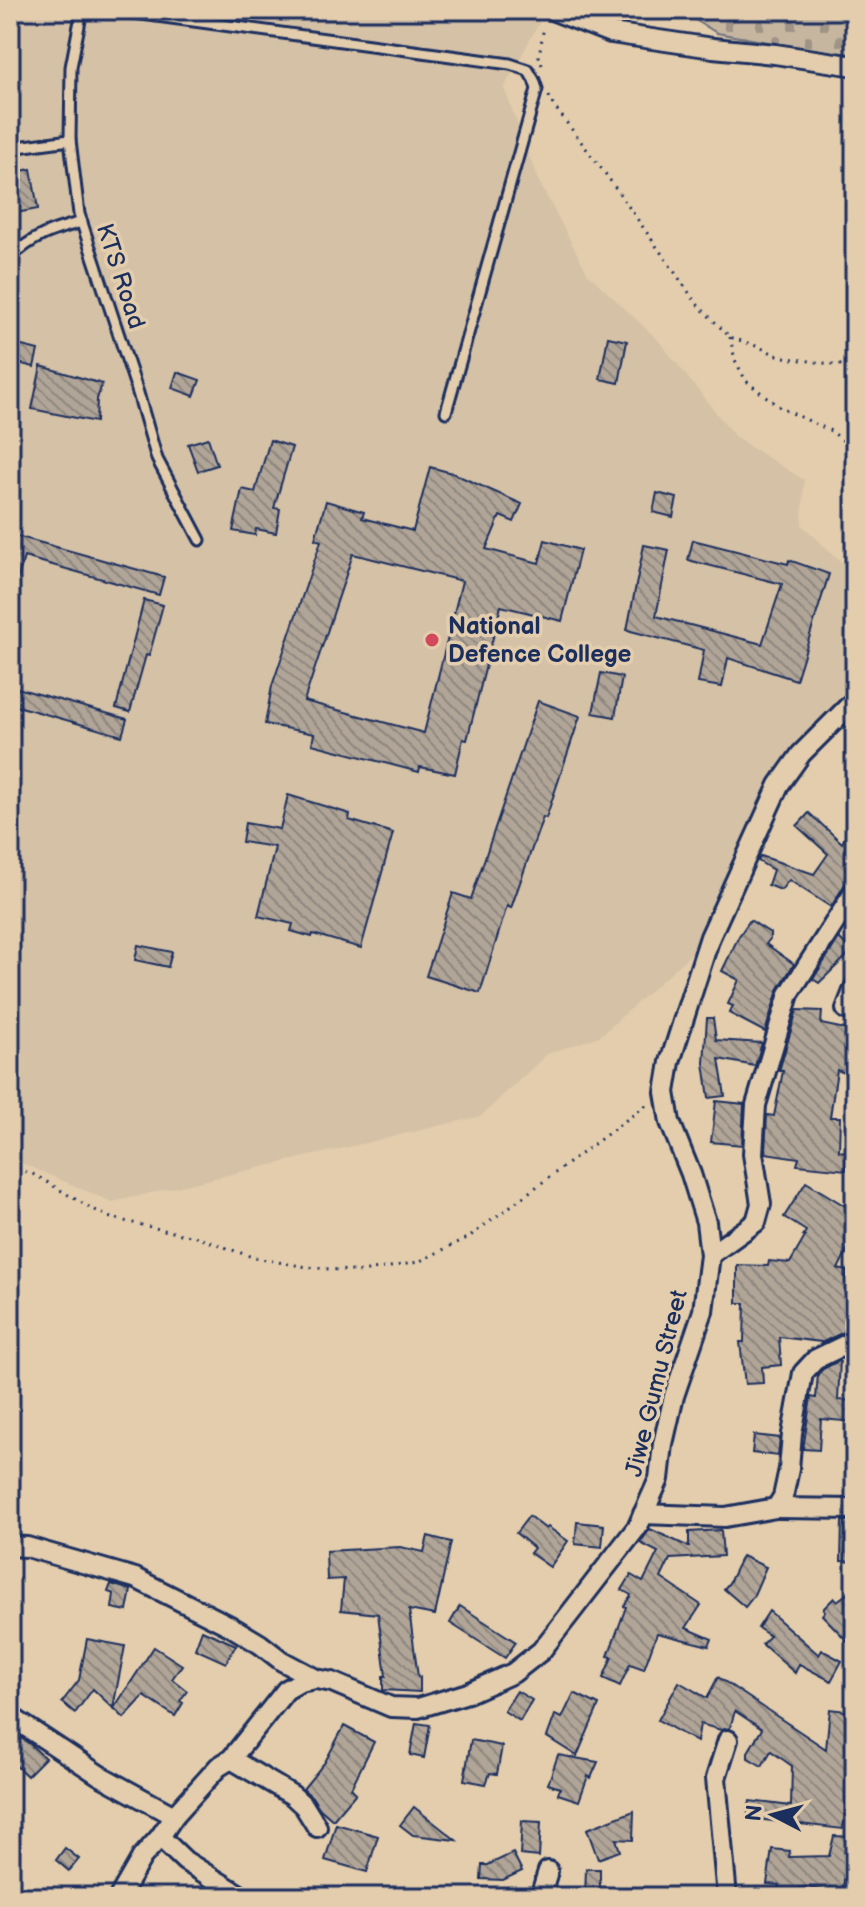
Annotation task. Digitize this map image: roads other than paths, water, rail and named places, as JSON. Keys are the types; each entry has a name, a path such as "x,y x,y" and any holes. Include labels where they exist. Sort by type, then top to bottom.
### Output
{"street":[{"path":"548,18 611,33 855,66"},
{"name":"Jiwe Gumu Street","path":"10,1546 27,1547 135,1578 230,1626 282,1661 316,1679 332,1682 391,1707 418,1708 468,1693 513,1673 541,1651 638,1526 659,1479 674,1396 703,1311 710,1255 706,1222 670,1122 665,1092 670,1062 710,937 779,785 801,754 855,700"},
{"path":"710,1255 756,1222 761,1204 753,1154 756,1105 789,994 855,891"},
{"path":"846,1009 855,986"},
{"path":"776,1508 783,1497 789,1469 803,1373 816,1359 855,1340"},
{"path":"643,1514 725,1517 776,1508 855,1509"},
{"path":"119,1897 142,1857 174,1816 218,1767 231,1759 286,1690 300,1682 316,1679"},
{"path":"10,1716 99,1775 174,1816"},
{"path":"727,1897 716,1778 728,1740"},
{"path":"231,1759 292,1795 304,1806 317,1827"},
{"path":"160,1837 185,1861 243,1897"},
{"path":"540,1897 548,1871"}],"lane":[{"name":"KTS Road","path":"82,10 71,67 70,140 79,214 157,459 200,540"},
{"path":"112,10 510,64 528,70 537,89 446,412"},
{"path":"10,148 70,140"},
{"path":"10,258 31,240 82,222"}],"place":[{"name":"National Defence College","path":"432,640"}]}
